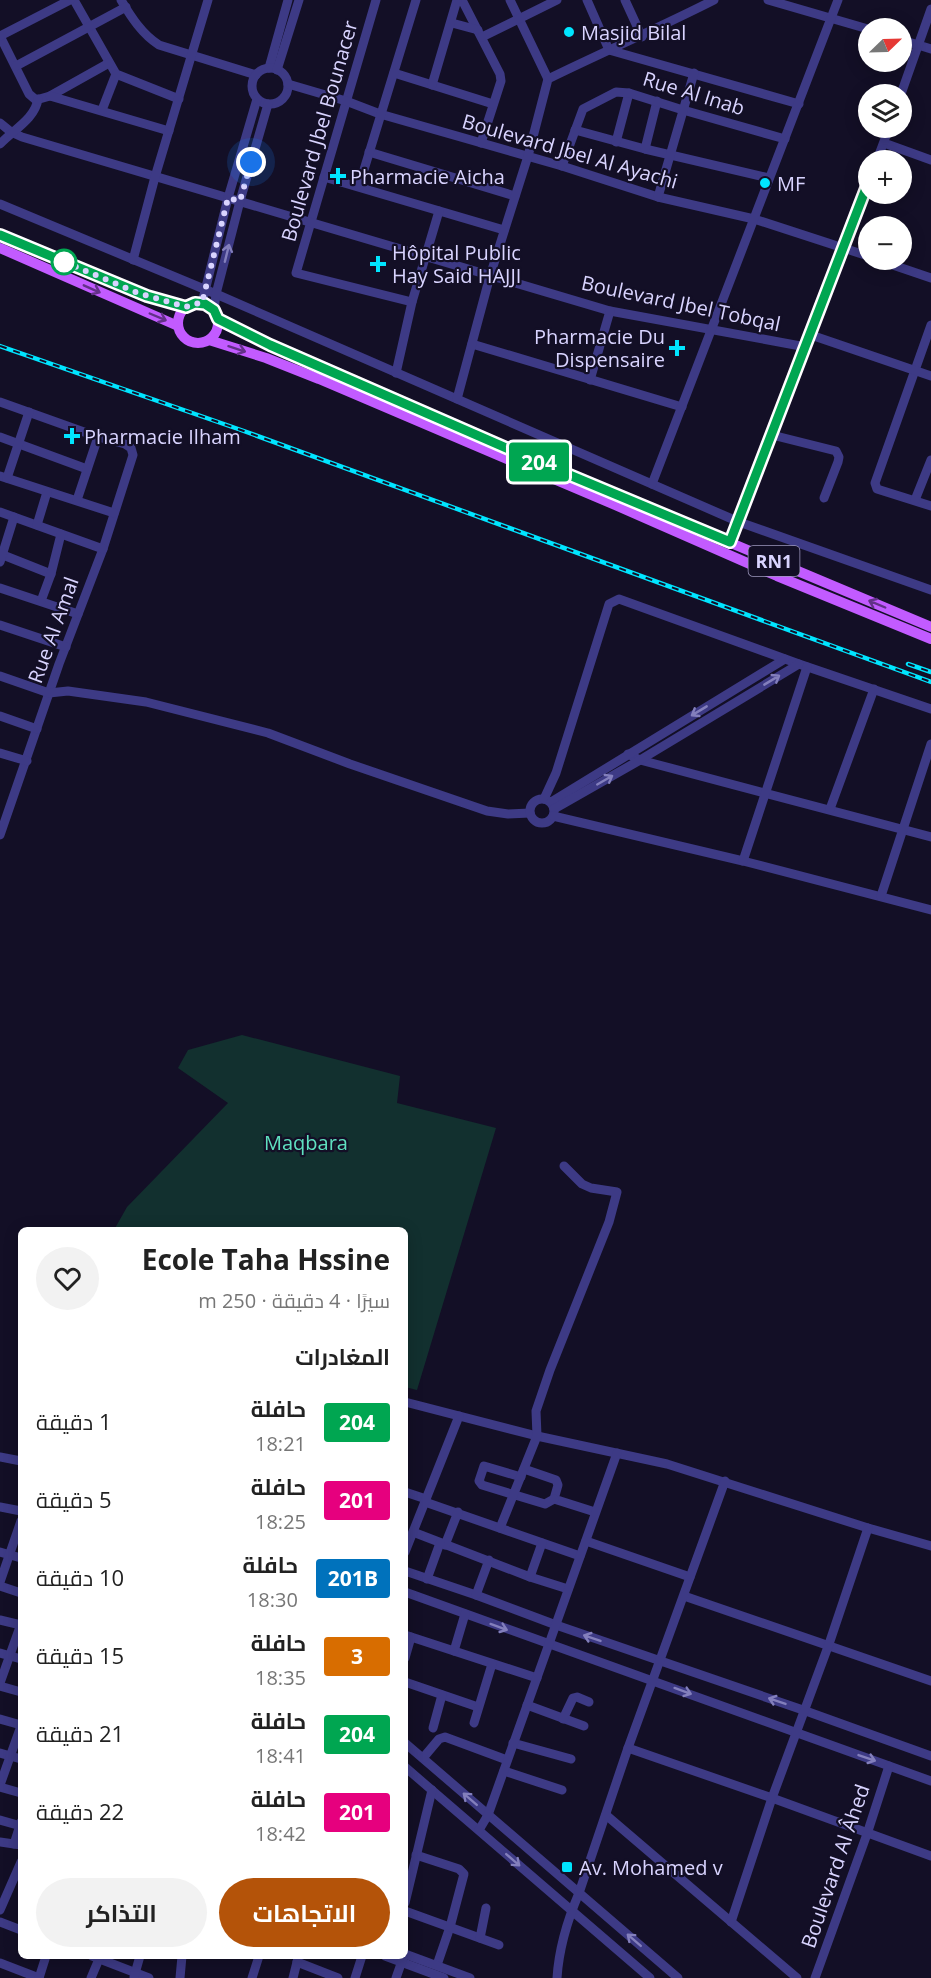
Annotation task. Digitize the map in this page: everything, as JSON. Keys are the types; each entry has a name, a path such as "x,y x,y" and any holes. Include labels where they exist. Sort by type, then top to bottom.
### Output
{"main road":[{"path":"0,235 138,293 186,307"},
{"name":"RN1","path":"0,248 178,326 183,336 191,342 200,343 209,340 266,358 931,639"},
{"path":"178,326 180,315 186,307 202,303"},
{"name":"RN1","path":"202,303 216,315 281,350 543,464 931,627"},
{"path":"209,340 216,332 216,315"}],"street":[{"path":"109,63 50,96 34,99 29,94 0,36 72,0 116,74 179,99"},
{"path":"133,260 155,177 208,0"},
{"path":"273,69 288,0"},
{"path":"273,69 298,0"},
{"name":"Boulevard Jbel Bounacer","path":"376,0 296,273 412,302"},
{"path":"359,186 416,0"},
{"path":"432,85 459,0"},
{"path":"459,0 480,33 500,74 501,81 481,143"},
{"path":"457,399 490,276 528,156 548,79 510,0"},
{"path":"452,23 480,33 556,0"},
{"path":"587,0 609,50"},
{"path":"626,0 642,37"},
{"path":"548,79 642,37 714,0"},
{"path":"768,0 858,27"},
{"path":"652,484 838,0"},
{"path":"16,66 90,27 124,4 149,39 159,45 256,75"},
{"path":"904,84 931,9"},
{"path":"912,43 931,49"},
{"path":"609,50 799,104"},
{"path":"202,303 228,198 257,99 252,87 256,75 260,71 273,69 285,76 288,84 282,99 268,104 257,99"},
{"path":"658,197 694,73"},
{"path":"102,110 116,74"},
{"path":"394,74 493,104"},
{"name":"Boulevard Jbel Al Ayachi","path":"288,84 346,101 380,114 562,166 658,197 754,219 858,252"},
{"name":"Rue Al Inab","path":"562,166 583,109 616,92 629,93 785,139"},
{"path":"616,142 629,93"},
{"path":"50,96 169,131"},
{"path":"0,144 33,114 37,108 38,99"},
{"path":"645,149 657,101"},
{"path":"216,315 216,294 268,104"},
{"name":"Boulevard Jbel Tobqal","path":"0,123 11,132 155,177 610,311 806,347"},
{"path":"575,130 616,142 769,178"},
{"path":"881,150 886,138"},
{"path":"884,143 931,159"},
{"path":"369,152 515,196"},
{"path":"324,177 504,230"},
{"path":"0,204 216,294 739,522 931,590"},
{"path":"730,542 860,204"},
{"path":"396,373 412,302 439,211"},
{"path":"908,270 931,278"},
{"path":"590,380 610,311"},
{"path":"931,325 875,483 878,489 931,506"},
{"path":"811,335 931,376"},
{"path":"472,344 682,406"},
{"path":"0,402 98,437 77,500"},
{"path":"29,412 3,477 114,513"},
{"path":"772,435 836,451 839,457 838,462 824,498"},
{"path":"0,437 87,468"},
{"name":"Rue Al Amal","path":"0,835 49,693 103,549 133,455 131,448 121,442 98,437"},
{"path":"915,500 931,460"},
{"path":"37,525 48,492"},
{"path":"0,512 103,549"},
{"path":"14,517 1,559 51,574"},
{"path":"41,601 51,574 61,534"},
{"path":"0,588 78,614"},
{"path":"931,709 785,660 619,599 614,600 609,604 556,773 550,807 548,822 540,823 534,820 530,813 533,802 550,807 742,861 931,910"},
{"path":"0,625 66,647"},
{"path":"550,807 628,754 785,660"},
{"path":"550,807 640,760 803,666"},
{"path":"742,861 803,666"},
{"path":"0,676 49,693 68,691 146,702 268,733 487,811 508,814 530,813"},
{"path":"830,809 874,689"},
{"path":"0,716 37,729"},
{"path":"881,896 931,744"},
{"path":"0,753 27,761"},
{"path":"628,754 640,760 764,794 830,809 931,837"},
{"path":"500,1528 537,1436 536,1411 550,1370 609,1222 617,1192 591,1188 582,1184 564,1166"},
{"path":"408,1403 537,1436 667,1464 931,1546"},
{"path":"408,1544 459,1416"},
{"path":"479,1830 488,1815 617,1453"},
{"path":"0,1457 18,1460"},
{"path":"554,1499 558,1485 556,1480 488,1466 484,1466 481,1471 479,1481 482,1485 545,1503 554,1499 595,1512"},
{"path":"557,1978 559,1951 571,1911 725,1481"},
{"path":"408,1493 580,1556"},
{"path":"0,1507 18,1510"},
{"path":"427,1579 458,1512"},
{"path":"18,1527 4,1553 0,1584 18,1592"},
{"path":"731,1922 772,1798 868,1528"},
{"path":"413,1532 530,1577 568,1589"},
{"path":"586,1541 690,1578"},
{"path":"530,1577 542,1544"},
{"path":"476,1595 489,1560"},
{"path":"408,1572 931,1756"},
{"path":"408,1593 931,1780"},
{"path":"684,1596 931,1681"},
{"path":"454,1651 465,1614"},
{"path":"0,1620 18,1624"},
{"path":"18,1630 5,1654 0,1685 18,1691"},
{"path":"408,1636 537,1678"},
{"path":"474,1723 492,1664"},
{"path":"408,1683 478,1707"},
{"path":"433,1728 442,1695"},
{"path":"563,1719 573,1698 577,1697 589,1702"},
{"path":"527,1705 584,1726"},
{"path":"0,1719 18,1724"},
{"path":"18,1730 5,1754 0,1786 18,1792"},
{"path":"423,1758 439,1739 445,1737 507,1760"},
{"path":"513,1743 571,1759"},
{"path":"408,1746 678,1978"},
{"path":"628,1748 931,1856"},
{"name":"Boulevard Al Âhed","path":"815,1978 889,1766"},
{"path":"408,1770 650,1978"},
{"path":"504,1771 562,1790"},
{"path":"409,1868 416,1855 432,1790"},
{"path":"606,1815 797,1978"},
{"path":"0,1820 18,1823"},
{"path":"0,1842 17,1845"},
{"path":"416,1855 459,1869 464,1874 450,1928 437,1965"},
{"path":"0,1910 18,1869"},
{"path":"480,1938 486,1908"},
{"path":"408,1912 499,1945"},
{"path":"0,1922 18,1929"},
{"path":"408,1958 437,1965 470,1978"},
{"path":"0,1964 39,1978 45,1959"},
{"path":"91,1978 95,1959"},
{"path":"99,1959 135,1975 149,1978"},
{"path":"135,1975 139,1959"},
{"path":"180,1978 182,1959"},
{"path":"257,1977 260,1959"},
{"path":"293,1978 298,1959 338,1978"},
{"path":"355,1978 361,1959"},
{"path":"396,1978 402,1959"},
{"path":"407,1959 444,1978"}],"green space":[{"name":"Maqbara","path":"242,1035 400,1076 397,1103 496,1128 417,1390 408,1388 408,1227 116,1227 127,1207 228,1103 178,1068 188,1050"}],"railway":[{"path":"0,346 241,430 931,682"},
{"path":"908,664 931,672"}],"bus line":[{"name":"204","path":"0,235 147,296 186,307 195,303 205,304 214,310 218,319 270,345 543,464 730,542 860,204"}],"place":[{"name":"Masjid Bilal","path":"569,32"},
{"name":"Pharmacie Aicha","path":"338,176"},
{"name":"MF","path":"765,183"},
{"name":"Hôpital Public Hay Said HAJJI","path":"378,264"},
{"name":"Pharmacie Du Dispensaire","path":"677,348"},
{"name":"Pharmacie Ilham","path":"72,436"},
{"name":"Av. Mohamed v","path":"567,1867"}],"route":[{"path":"64,262 60,260 147,296 186,307 202,303 228,198 240,201 251,162"}]}
